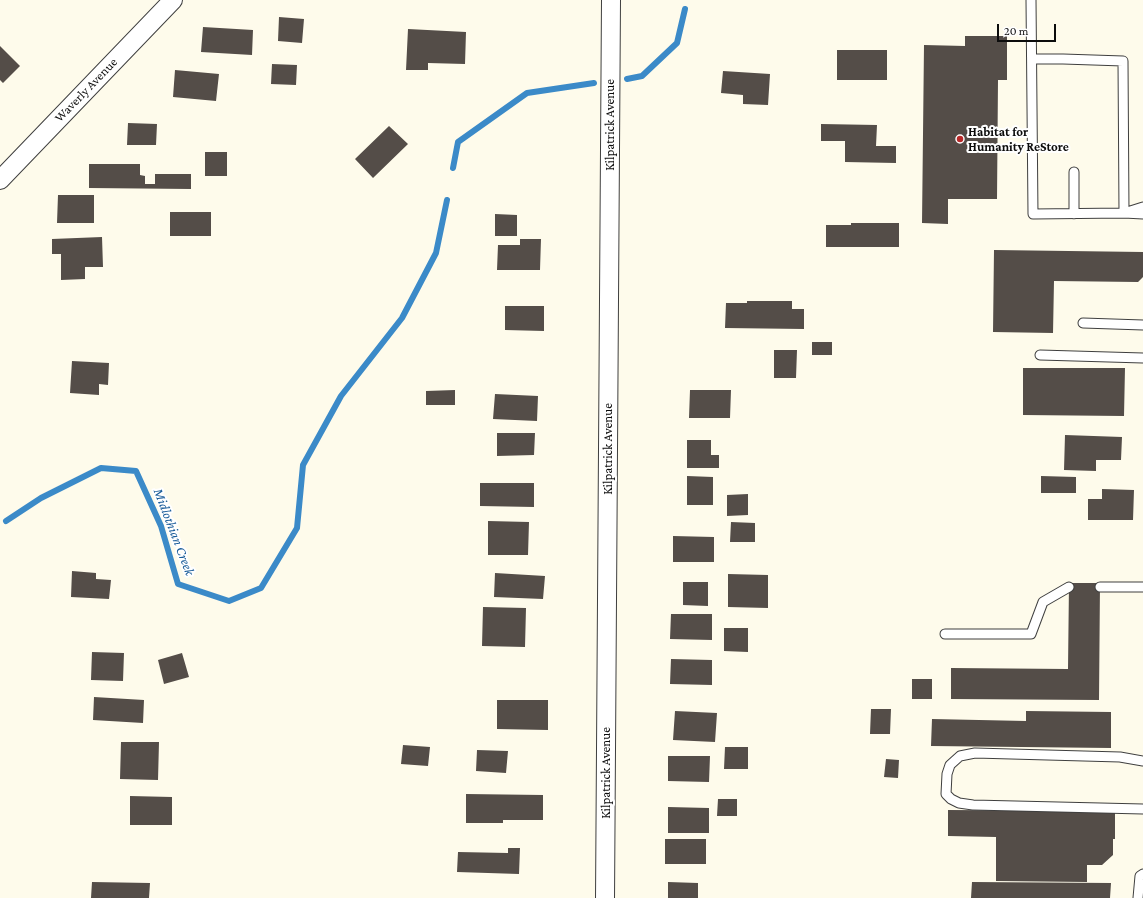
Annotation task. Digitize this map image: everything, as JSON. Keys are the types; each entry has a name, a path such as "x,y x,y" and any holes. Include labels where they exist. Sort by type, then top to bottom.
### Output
{"street":[{"name":"Waverly Avenue","path":"0,180 173,0"},
{"name":"Kilpatrick Avenue","path":"605,898 611,0"}],"lane":[{"path":"1031,0 1033,214 1143,214"},
{"path":"1032,59 1123,61 1124,213"},
{"path":"1074,172 1074,214"},
{"path":"1124,213 1143,207"},
{"path":"1083,323 1143,325"},
{"path":"1040,355 1143,358"},
{"path":"945,634 1031,634 1043,602 1069,587"},
{"path":"1100,587 1143,587"},
{"path":"1143,761 1120,757 975,753 960,756 950,765 947,774 946,794 951,799 959,803 973,805 1143,810"},
{"path":"1138,898 1140,876 1143,874"}],"building":[{"path":"279,17 304,19 302,43 278,41"},
{"path":"203,27 253,30 252,55 201,52"},
{"path":"408,29 466,32 465,64 428,63 428,70 406,70"},
{"name":"Habitat for Humanity ReStore","path":"965,36 1007,36 1007,80 998,80 997,199 948,199 948,224 922,223 924,45 965,46"},
{"path":"0,46 20,66 3,83 0,80"},
{"path":"837,50 887,50 887,80 837,80"},
{"path":"272,64 297,65 296,85 271,84"},
{"path":"175,70 219,74 216,101 173,97"},
{"path":"723,71 770,74 768,105 743,104 743,95 721,93"},
{"path":"128,123 157,124 156,145 127,145"},
{"path":"821,124 877,125 876,146 896,146 896,163 845,162 845,141 821,141"},
{"path":"389,126 408,144 373,178 355,159"},
{"path":"205,152 227,152 227,176 205,176"},
{"path":"89,164 140,164 140,175 145,176 145,184 155,184 155,174 191,174 191,189 89,188"},
{"path":"58,195 94,195 94,223 57,223"},
{"path":"170,212 211,212 211,236 170,236"},
{"path":"495,214 517,215 517,236 495,236"},
{"path":"851,223 899,223 899,247 826,247 826,225 851,225"},
{"path":"102,237 103,267 85,267 85,279 61,280 61,254 52,254 52,239"},
{"path":"520,239 541,239 540,270 497,270 498,245 520,245"},
{"path":"994,250 1143,252 1143,277 1138,282 1054,281 1053,333 993,332"},
{"path":"747,301 792,301 792,309 804,309 804,329 725,328 726,303 747,303"},
{"path":"505,306 544,306 544,331 505,330"},
{"path":"812,342 832,342 832,355 812,355"},
{"path":"774,350 797,350 796,378 774,378"},
{"path":"72,361 109,363 108,385 99,384 99,395 70,393"},
{"path":"1023,368 1125,368 1124,416 1023,415"},
{"path":"455,390 455,405 426,405 426,391"},
{"path":"690,390 731,390 730,418 689,418"},
{"path":"495,394 538,396 537,421 493,419"},
{"path":"497,433 535,433 534,455 497,456"},
{"path":"1065,435 1122,437 1121,460 1096,460 1096,471 1064,470"},
{"path":"687,440 711,440 711,455 719,455 719,468 687,468"},
{"path":"687,476 713,477 713,505 687,505"},
{"path":"1041,476 1076,477 1076,493 1041,493"},
{"path":"480,483 534,483 534,507 480,506"},
{"path":"1102,489 1134,490 1133,520 1088,520 1088,499 1102,499"},
{"path":"748,494 748,515 727,516 727,495"},
{"path":"488,521 529,522 528,555 488,555"},
{"path":"731,522 755,523 755,542 730,542"},
{"path":"673,536 714,537 714,562 673,562"},
{"path":"72,571 96,573 96,579 111,580 109,599 71,597"},
{"path":"495,573 545,576 543,599 494,597"},
{"path":"728,574 768,575 768,608 728,607"},
{"path":"683,582 708,582 708,606 683,605"},
{"path":"1069,583 1100,583 1099,700 951,699 951,668 1068,669"},
{"path":"483,607 526,608 525,647 482,646"},
{"path":"671,614 712,614 712,640 670,639"},
{"path":"724,628 748,628 748,652 724,651"},
{"path":"92,652 124,653 123,681 91,680"},
{"path":"182,653 189,677 164,684 158,660"},
{"path":"671,659 712,660 712,685 670,684"},
{"path":"912,679 932,679 932,699 912,699"},
{"path":"94,697 144,700 143,723 93,720"},
{"path":"497,700 548,700 548,730 497,729"},
{"path":"871,709 891,709 890,734 870,734"},
{"path":"675,711 717,713 715,742 673,740"},
{"path":"1026,711 1111,712 1111,748 931,746 932,719 1026,721"},
{"path":"121,742 159,742 158,780 120,779"},
{"path":"403,745 430,747 428,766 401,764"},
{"path":"725,747 748,747 748,769 724,769"},
{"path":"477,750 508,751 506,773 476,771"},
{"path":"668,756 710,756 709,782 668,781"},
{"path":"886,759 899,760 898,778 884,777"},
{"path":"466,794 543,795 543,820 503,820 503,823 466,823"},
{"path":"130,796 172,797 172,825 130,825"},
{"path":"718,799 737,799 737,816 717,816"},
{"path":"668,807 709,808 709,833 668,833"},
{"path":"948,810 1115,811 1115,839 1113,839 1113,855 1102,865 1087,865 1087,882 996,881 996,837 948,836"},
{"path":"665,839 706,839 706,864 665,864"},
{"path":"508,848 520,848 519,874 457,872 458,852 508,853"},
{"path":"92,882 150,883 149,898 91,898"},
{"path":"668,882 698,883 698,898 668,898"},
{"path":"972,882 1111,883 1110,898 971,898"}],"waterway":[{"name":"Midlothian Creek","path":"627,79 642,76 677,43 685,9"},
{"name":"Midlothian Creek","path":"453,168 458,142 527,93 594,83"},
{"name":"Midlothian Creek","path":"6,521 41,498 101,468 136,471 161,526 178,584 229,601 261,588 297,528 303,465 341,396 402,318 436,253 447,200"}],"place":[{"name":"Habitat for Humanity ReStore","path":"960,139"}]}
